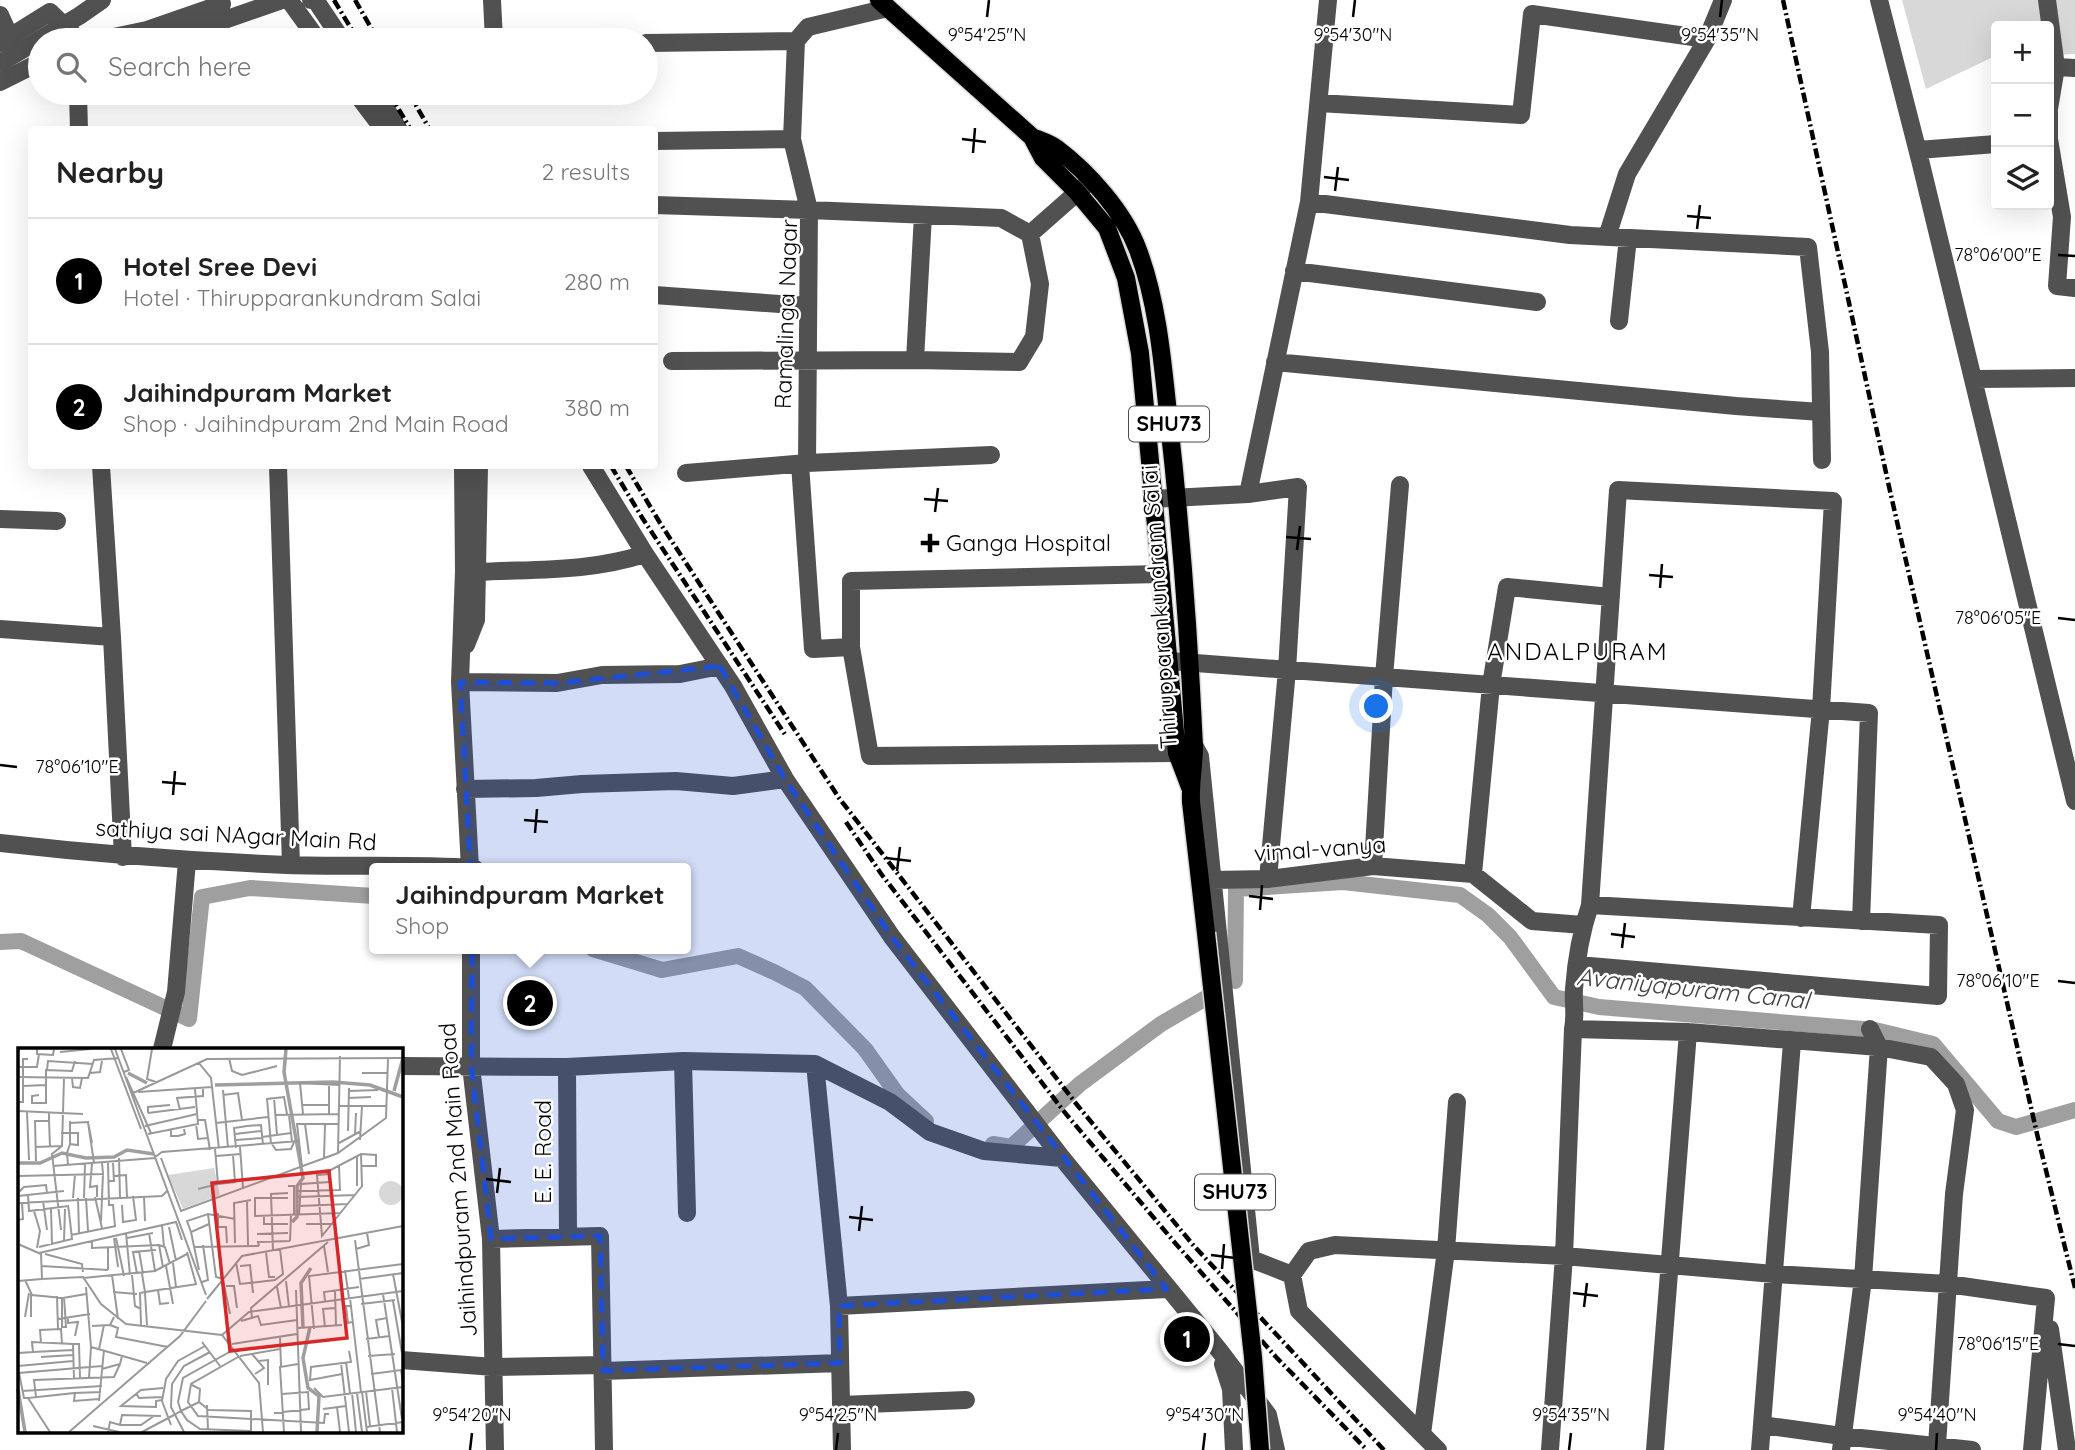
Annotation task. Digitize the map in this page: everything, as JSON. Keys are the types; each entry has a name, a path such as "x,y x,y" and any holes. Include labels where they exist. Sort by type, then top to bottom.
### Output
{"main road":[{"name":"Thirupparankundram Salai","path":"890,5 1032,137 1043,158 1077,192 1107,228 1126,278 1140,353 1169,661 1190,787 1253,1357 1260,1450"},
{"name":"Thirupparankundram Salai","path":"1032,137 1054,146 1092,180 1121,215 1138,248 1147,279 1161,354 1177,497 1190,663 1185,750"}],"street":[{"path":"59,28 102,0"},
{"path":"202,28 282,0"},
{"path":"289,0 309,28"},
{"path":"311,0 316,1 334,28"},
{"path":"492,0 493,28"},
{"path":"1248,494 1308,202 1320,103 1328,0"},
{"path":"1607,237 1627,174 1707,39 1723,0"},
{"path":"1879,0 2075,801"},
{"path":"2047,0 2056,67 2053,84"},
{"path":"153,28 222,4"},
{"path":"658,205 809,210 792,139 796,41 808,27 890,5"},
{"path":"0,15 5,40 50,12 67,28"},
{"path":"1320,103 1521,115 1532,14 1707,39"},
{"path":"658,43 796,41"},
{"path":"0,63 28,46"},
{"path":"2056,67 2075,68"},
{"path":"0,82 28,68"},
{"path":"78,105 79,126"},
{"path":"365,105 381,126"},
{"path":"384,105 397,126"},
{"path":"658,141 792,139"},
{"path":"1917,150 1991,144"},
{"path":"2050,147 2062,217 2057,286 2075,288"},
{"path":"672,361 1019,362 1034,337 1040,284 1030,234 1092,180"},
{"path":"1308,202 1570,235 1808,247 1820,352 1822,460"},
{"name":"Ramalinga Nagar","path":"851,647 813,649 803,463 809,210 1001,218 1030,234"},
{"path":"915,360 923,215"},
{"path":"1619,321 1628,238"},
{"path":"1294,271 1537,302"},
{"path":"658,295 808,306"},
{"path":"1275,362 1821,412"},
{"path":"1973,379 2075,378"},
{"path":"686,473 803,463 991,455"},
{"path":"101,469 113,637 123,856"},
{"path":"278,469 290,865"},
{"path":"463,469 464,571 460,682 472,863"},
{"path":"461,659 476,620 480,469"},
{"path":"593,469 645,554 720,666 765,740 785,779 892,936 1062,1158 1219,1350 1268,1415 1276,1450"},
{"path":"1373,866 1384,677 1400,485"},
{"path":"1152,499 1248,494 1298,487 1268,879"},
{"path":"1550,1450 1564,1256 1574,992 1583,925 1590,905 1618,490 1833,501 1821,709 1801,918"},
{"path":"0,519 57,521"},
{"path":"478,572 582,568 616,563 645,554"},
{"path":"1161,574 851,581 851,647 870,756 1198,750 1251,1259 1292,1275"},
{"path":"1583,925 1532,921 1473,874 1491,685 1507,587 1611,597"},
{"path":"0,629 113,637"},
{"path":"1169,661 1869,713 1861,921"},
{"path":"460,682 557,683 602,675 680,674 720,666"},
{"path":"465,789 676,781 733,786 785,779"},
{"name":"sathiya sai NAgar Main Rd","path":"0,843 187,861 369,866"},
{"path":"164,1041 177,992 187,861"},
{"name":"vimal-vanya","path":"1212,880 1268,879 1373,866 1473,874"},
{"path":"1578,965 1938,996 1940,925 1590,905"},
{"name":"Jaihindpuram 2nd Main Road","path":"471,954 471,1066 491,1239 495,1450"},
{"path":"1575,1021 1792,1042 1879,1047 1931,1057 1956,1084 1965,1110 1955,1194 1937,1445"},
{"path":"1841,1443 1863,1279 1879,1047 1870,1029"},
{"path":"1655,1450 1688,1032"},
{"path":"1760,1450 1792,1042"},
{"path":"402,1066 567,1067 683,1061 815,1064 887,1101 930,1132 984,1151 1062,1158"},
{"path":"683,1061 687,1213"},
{"path":"815,1064 839,1306 842,1450"},
{"name":"E. E. Road","path":"567,1067 568,1237"},
{"path":"1422,1434 1446,1250 1457,1102"},
{"path":"491,1239 600,1236 604,1450"},
{"path":"1438,1450 1299,1311 1292,1275 1309,1251 1335,1245 1564,1256 1774,1274 1948,1284 2046,1298"},
{"path":"839,1306 1167,1289"},
{"path":"2032,1450 2046,1298"},
{"path":"2046,1298 2067,1450"},
{"path":"1219,1350 1231,1388 1234,1450"},
{"path":"402,1360 494,1367 603,1368 840,1363"},
{"path":"841,1405 965,1400"},
{"path":"1762,1425 1841,1443 1937,1445 1972,1450"}],"highlighted area":[{"path":"720,666 785,779 892,937 1167,1289 839,1306 840,1363 603,1371 600,1236 491,1239 471,1066 472,900 460,682 557,683"}],"shaded area":[{"path":"1902,0 2075,0 2075,54 2054,55 2054,21 1991,21 1991,58 1926,89"}],"waterway":[{"name":"Avaniyapuram Canal","path":"1235,981 1236,889 1343,882 1460,895 1488,915 1510,937 1554,997 1599,1007 1875,1030 1933,1044 1998,1121 2016,1127 2075,1110"},
{"name":"Avaniyapuram Canal","path":"0,942 21,941 189,1019 202,897 250,888 369,896"},
{"name":"Avaniyapuram Canal","path":"609,954 662,970 738,956 805,988 865,1049 897,1094 926,1121"},
{"name":"Avaniyapuram Canal","path":"993,1144 1011,1147 1080,1084 1161,1024 1211,995"}],"railway":[{"path":"334,0 351,28"},
{"path":"355,0 371,28"},
{"path":"1783,0 1890,491 2038,1138 2075,1288"},
{"path":"396,105 409,126"},
{"path":"416,105 428,126"},
{"path":"613,469 786,736"},
{"path":"628,469 839,798 1078,1106 1194,1246 1384,1450"},
{"path":"846,822 882,875 1066,1114 1276,1357 1367,1450"}],"place":[{"name":"Ganga Hospital","path":"930,543"},
{"name":"Jaihindpuram Market","path":"530,1003"},
{"name":"Hotel Sree Devi","path":"1187,1339"}],"district":[{"name":"ANDALPURAM","path":"1578,652"}]}
